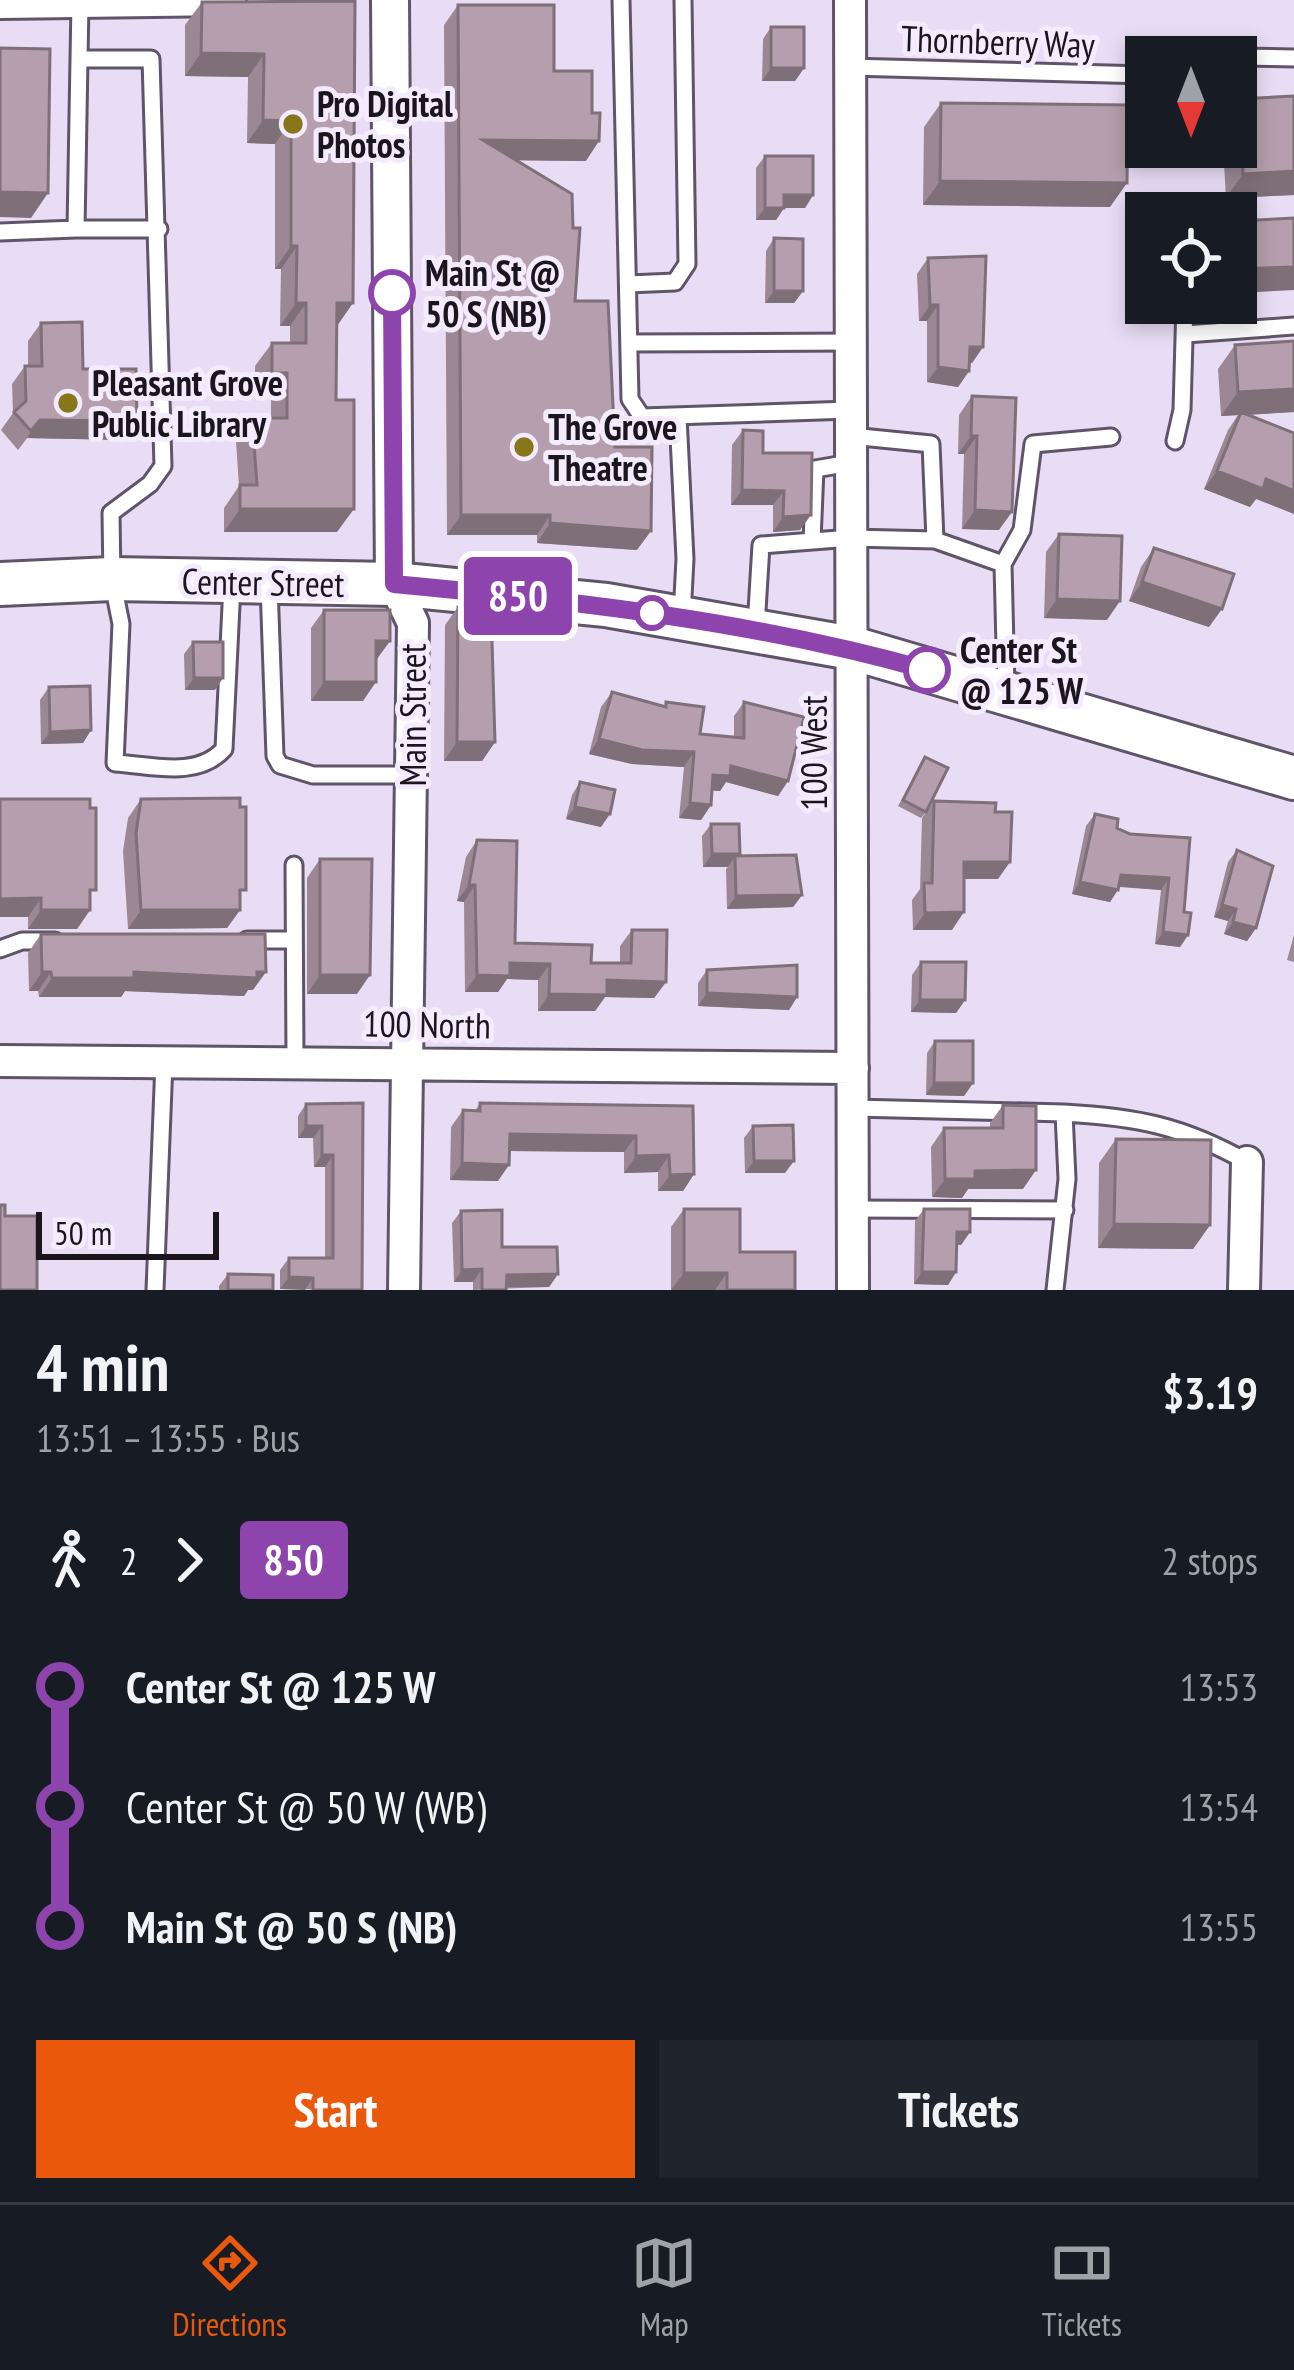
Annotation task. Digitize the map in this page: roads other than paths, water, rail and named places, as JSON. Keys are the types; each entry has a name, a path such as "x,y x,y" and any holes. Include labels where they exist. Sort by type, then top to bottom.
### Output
{"main road":[{"name":"Center Street","path":"0,584 112,579 394,584 606,605 852,648 1294,778"}],"street":[{"path":"0,3 230,0"},
{"name":"Main Street","path":"390,0 394,584 413,623 404,1290"},
{"name":"100 West","path":"850,0 854,1290"},
{"name":"100 North","path":"0,1061 853,1068"},
{"path":"1244,1290 1247,1162"}],"lane":[{"path":"622,0 630,399 642,417 678,416 931,444 935,540"},
{"path":"628,284 675,282 687,264 683,0"},
{"path":"76,229 80,3"},
{"path":"1257,57 1294,58"},
{"path":"79,59 151,58 163,466 150,484 111,513 112,579 121,624 116,763 177,768 203,764 224,749 250,582"},
{"name":"Thornberry Way","path":"849,67 1125,74"},
{"path":"0,232 159,229"},
{"path":"1174,442 1186,324"},
{"path":"1186,334 1294,326"},
{"path":"629,343 850,342"},
{"path":"678,416 686,559 682,619"},
{"path":"812,541 814,469 850,436"},
{"path":"1006,692 1004,564 1022,530 1033,444 1111,436"},
{"path":"756,632 757,548 851,538 935,540 1004,564"},
{"path":"250,582 280,765 313,775 412,775"},
{"path":"294,865 295,1062"},
{"path":"226,940 293,940"},
{"path":"0,949 22,941 67,941"},
{"path":"154,1290 164,1059"},
{"path":"853,1108 1029,1108 1131,1117 1196,1133 1247,1162"},
{"path":"1055,1290 1065,1210 1064,1113"},
{"path":"853,1209 1065,1210"}],"place":[{"name":"Pro Digital Photos","path":"293,124"},
{"name":"Main St @ 50 S (NB)","path":"392,293"},
{"name":"Pleasant Grove Public Library","path":"68,403"},
{"name":"The Grove Theatre","path":"524,447"},
{"name":"Center St @ 125 W","path":"927,670"}]}
